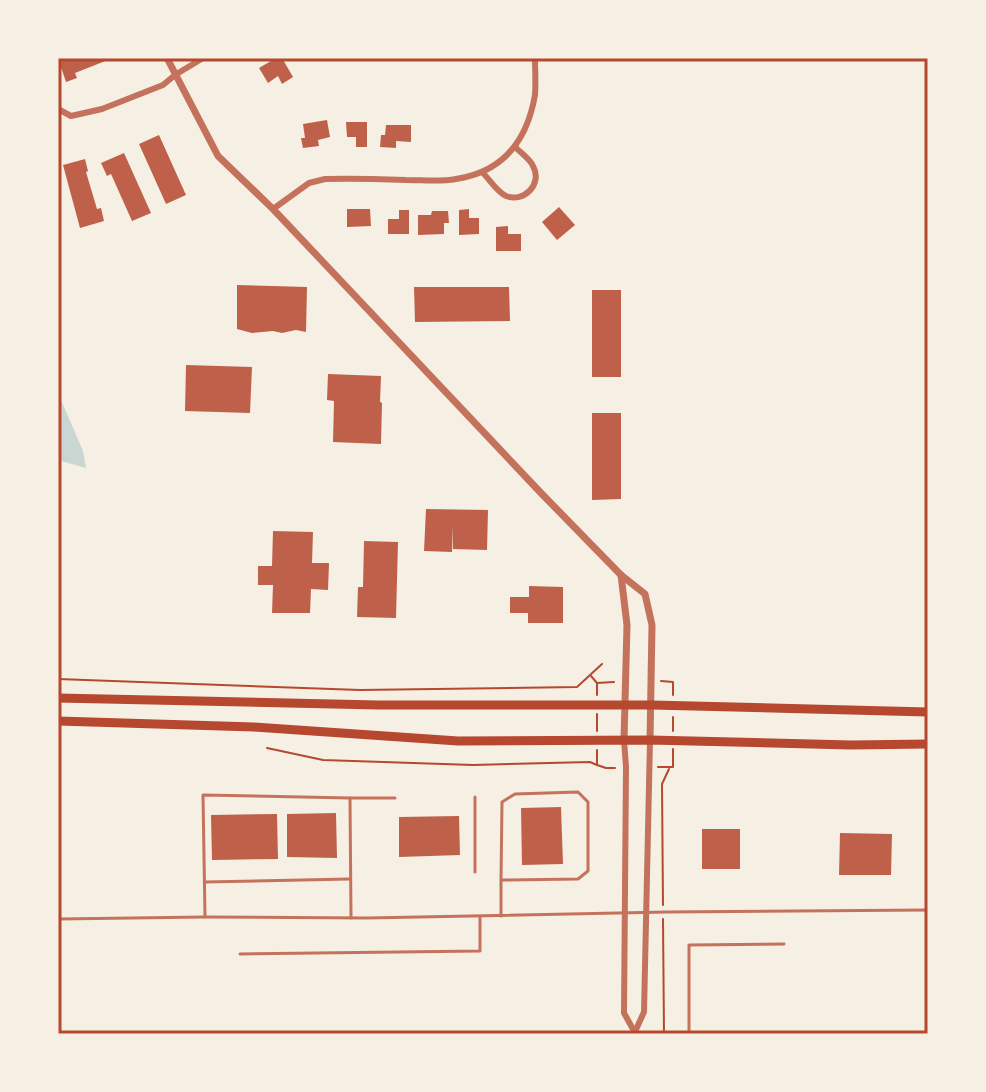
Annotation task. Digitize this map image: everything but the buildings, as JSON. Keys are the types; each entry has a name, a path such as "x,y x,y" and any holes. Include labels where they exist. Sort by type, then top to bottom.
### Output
{"main road":[{"path":"58,698 378,705 652,705 928,712"},
{"path":"58,721 254,727 458,741 928,744"}],"street":[{"path":"167,58 218,156 273,209 541,493 621,575 645,594 652,625 652,705 644,1012 634,1033"},
{"path":"58,109 71,116 102,109 163,85 203,58"},
{"path":"273,209 309,183 325,179 433,180 483,173 502,161 515,147 528,123 535,94 535,58"},
{"path":"483,173 500,193 514,198 528,193 536,181 536,173 529,160 515,147"},
{"path":"621,575 627,625 624,1013 634,1033"}],"lane":[{"path":"501,880 578,879 588,871 588,802 578,792 515,794 502,802 501,880 501,916"},
{"path":"205,917 203,795 395,798"},
{"path":"475,797 475,872"},
{"path":"350,798 351,918"},
{"path":"205,882 351,879"},
{"path":"58,919 928,910"},
{"path":"240,954 480,951 480,916"},
{"path":"689,1034 689,945 784,944"}],"path":[{"path":"58,679 360,690 577,687 602,664"},
{"path":"590,675 597,683 597,765"},
{"path":"597,683 626,681"},
{"path":"649,767 673,767 673,682 652,681"},
{"path":"267,748 323,760 473,765 590,762 606,768 626,767"},
{"path":"664,1034 662,784 669,768"}],"shaded area":[{"path":"58,393 83,451 86,468 58,460"}]}
